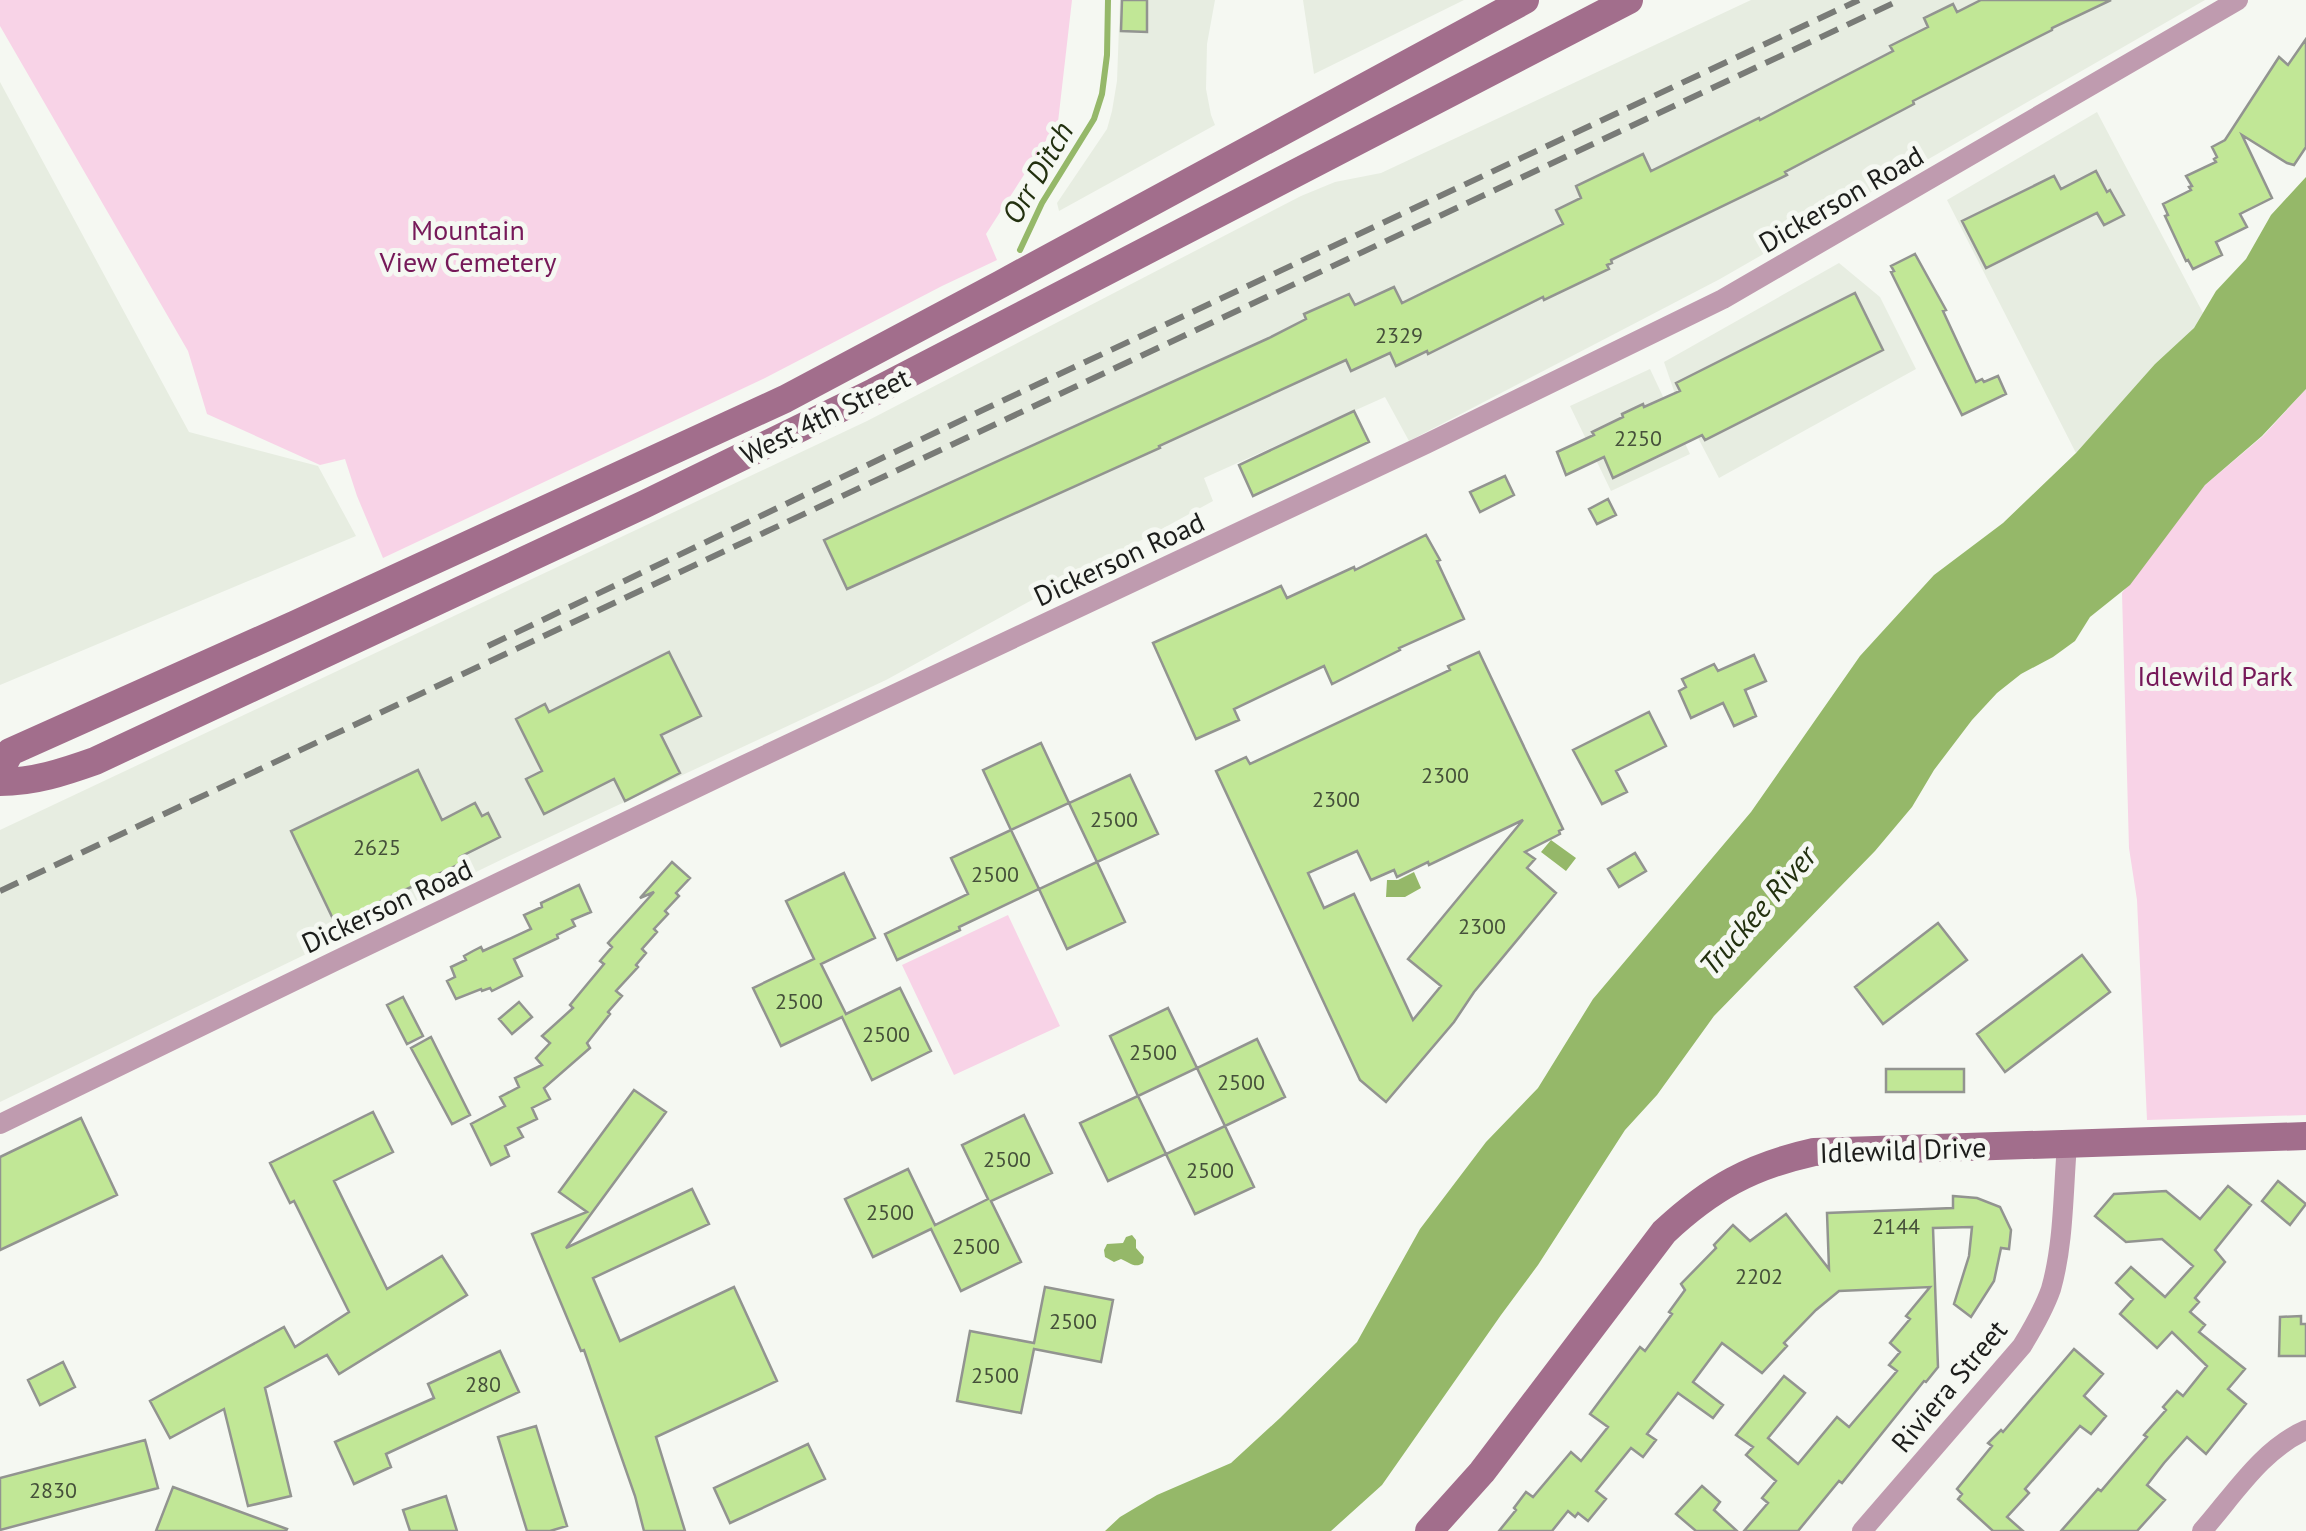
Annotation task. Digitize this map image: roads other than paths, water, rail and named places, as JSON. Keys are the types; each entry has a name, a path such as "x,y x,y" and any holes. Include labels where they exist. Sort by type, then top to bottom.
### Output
{"main road":[{"name":"West 4th Street","path":"0,771 10,752 785,399 1525,0"},
{"name":"West 4th Street","path":"0,782 52,776 96,761 645,504 940,359 1629,0"},
{"name":"Idlewild Drive","path":"1429,1531 1482,1472 1664,1232 1720,1186 1750,1171 1814,1152 2306,1136"}],"street":[{"name":"Dickerson Road","path":"0,1124 1723,299 2238,0"},
{"name":"Riviera Street","path":"1862,1531 2022,1346 2038,1320 2058,1258 2067,1145"},
{"path":"2202,1531 2272,1450 2306,1430"}],"water":[{"name":"Truckee River","path":"2306,177 2306,389 2262,436 2205,485 2130,585 2090,617 2075,641 1997,693 1972,720 1912,807 1875,851 1714,1016 1657,1095 1625,1130 1538,1265 1382,1485 1331,1531 1105,1531 1157,1495 1231,1463 1357,1342 1420,1229 1486,1142 1538,1088 1593,999 1751,812 1860,656 1934,575 2003,523 2076,453 2155,364 2194,328 2216,291 2246,259 2271,215"},
{"path":"1551,840 1576,858 1566,871 1541,852"},
{"path":"1414,872 1421,888 1405,897 1386,897 1387,880 1398,880"},
{"path":"1132,1235 1144,1257 1143,1263 1135,1265 1121,1259 1114,1262 1105,1257 1107,1244 1123,1243"}],"waterway":[{"name":"Orr Ditch","path":"1020,250 1042,203 1094,119 1107,55 1108,0"}],"railway":[{"path":"488,646 1859,0"},
{"path":"0,891 1900,0"}],"park label":[{"name":"Mountain View Cemetery","path":"468,246"},
{"name":"Idlewild Park","path":"2215,676"}]}
